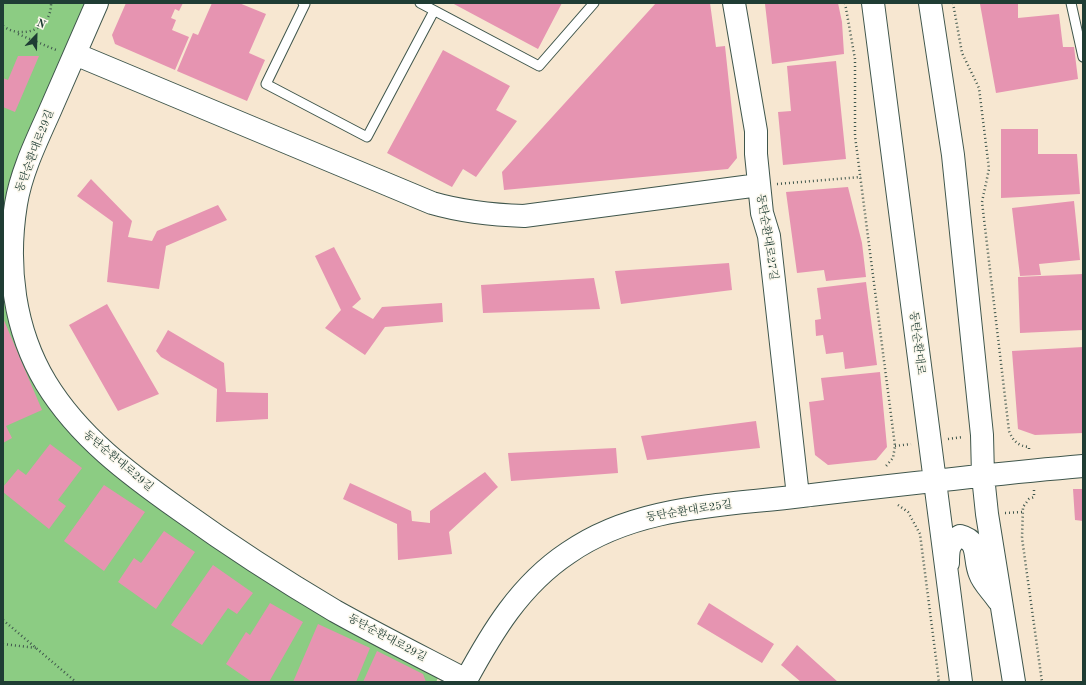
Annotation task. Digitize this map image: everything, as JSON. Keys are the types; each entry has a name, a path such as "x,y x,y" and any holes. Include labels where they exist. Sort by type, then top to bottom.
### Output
{"street":[{"name":"동탄순환대로29길","path":"97,3 69,53 24,174 16,202 13,228 13,281 17,311 30,351 47,384 80,429 104,452 158,495 236,551 337,612 465,681"},
{"name":"동탄순환대로27길","path":"734,3 756,131 762,213 769,236 798,496"},
{"name":"동탄순환대로","path":"873,3 962,682"},
{"path":"930,3 953,155 982,435 983,476 1000,602 1014,682"},
{"path":"69,53 432,203 454,209 497,215 524,216 759,185"},
{"name":"동탄순환대로25길","path":"465,681 499,623 522,592 546,569 569,552 592,538 617,526 664,512 705,506 936,480 1083,466"},
{"path":"948,580 948,548 954,539 960,536 968,538 973,543 980,575 1000,602"}],"lane":[{"path":"303,3 305,4 266,84 367,137 434,11"},
{"path":"420,3 539,66 594,3"},
{"path":"1071,3 1082,46 1083,57"}],"path":[{"path":"9,30 26,33 40,27 47,17 51,3"},
{"path":"845,3 855,59 855,136 895,446 893,458 886,467"},
{"path":"953,3 962,53 979,88 989,169 982,202 1009,431 1016,443 1029,447"},
{"path":"3,27 69,53"},
{"path":"759,185 861,177"},
{"path":"895,446 1009,431"},
{"path":"1034,497 1025,503 1023,507 1022,538 1042,682"},
{"path":"892,504 898,505 908,512 920,534 939,682"},
{"path":"3,620 76,682"},
{"path":"3,644 37,648"}],"green space":[{"path":"3,3 89,3 5,204 3,216"},
{"path":"3,288 6,312 35,375 68,428 439,676 436,682 3,682"}],"building":[{"path":"126,3 183,3 179,11 175,9 171,18 176,20 172,30 189,37 175,70 115,44 112,35"},
{"path":"212,3 239,3 266,14 249,53 265,60 247,101 177,71 193,33 198,35"},
{"path":"452,3 562,3 538,49"},
{"path":"656,3 710,3 716,47 725,46 737,158 728,169 504,190 502,172"},
{"path":"838,3 842,22 844,54 772,64 765,4"},
{"path":"1018,3 1018,18 1059,14 1063,47 1074,47 1078,79 996,93 980,4"},
{"path":"443,50 510,86 496,110 517,121 476,177 463,169 452,187 387,153"},
{"path":"18,56 39,56 15,112 3,107 3,78 8,80"},
{"path":"836,61 846,159 783,165 778,112 791,111 787,66"},
{"path":"1001,129 1038,129 1038,154 1077,154 1080,194 1001,198"},
{"path":"91,179 132,221 128,237 152,241 157,231 218,205 227,220 166,246 159,289 107,282 113,222 77,196"},
{"path":"848,187 862,243 866,277 826,281 824,270 797,273 786,192"},
{"path":"1074,201 1080,260 1039,264 1041,275 1020,276 1012,208"},
{"path":"334,247 361,299 352,307 373,319 382,307 442,303 443,322 385,327 365,355 325,328 341,310 315,256"},
{"path":"729,263 732,290 621,304 615,271"},
{"path":"1083,274 1083,330 1020,333 1018,277"},
{"path":"594,278 600,309 483,313 481,285"},
{"path":"866,282 877,365 845,369 843,352 826,354 823,335 816,336 815,320 821,319 817,288"},
{"path":"107,304 159,394 118,411 69,325"},
{"path":"3,318 42,410 6,426 12,438 3,443"},
{"path":"168,330 224,363 226,392 268,393 268,419 216,422 217,389 161,357 156,351"},
{"path":"1083,347 1083,433 1035,435 1018,429 1012,351"},
{"path":"880,372 887,447 876,460 828,465 815,455 809,402 824,400 821,378"},
{"path":"756,421 760,448 647,460 641,436"},
{"path":"50,444 82,468 58,500 66,506 49,529 3,492 3,487 18,469 26,475"},
{"path":"616,448 618,473 511,481 508,453"},
{"path":"485,472 498,487 449,532 452,554 398,560 397,524 343,499 350,483 411,511 412,521 430,523 430,511"},
{"path":"104,485 145,512 104,571 64,541"},
{"path":"1073,489 1083,489 1083,521 1075,520"},
{"path":"164,531 195,552 156,609 118,582 134,558 141,563"},
{"path":"213,565 253,593 237,614 228,608 202,645 171,625"},
{"path":"270,603 303,622 269,682 252,682 226,664 246,632 250,635"},
{"path":"709,603 774,644 762,663 697,624"},
{"path":"318,624 370,648 356,682 293,682"},
{"path":"797,645 838,682 801,682 781,665"},
{"path":"377,651 423,674 426,682 363,682"}]}
